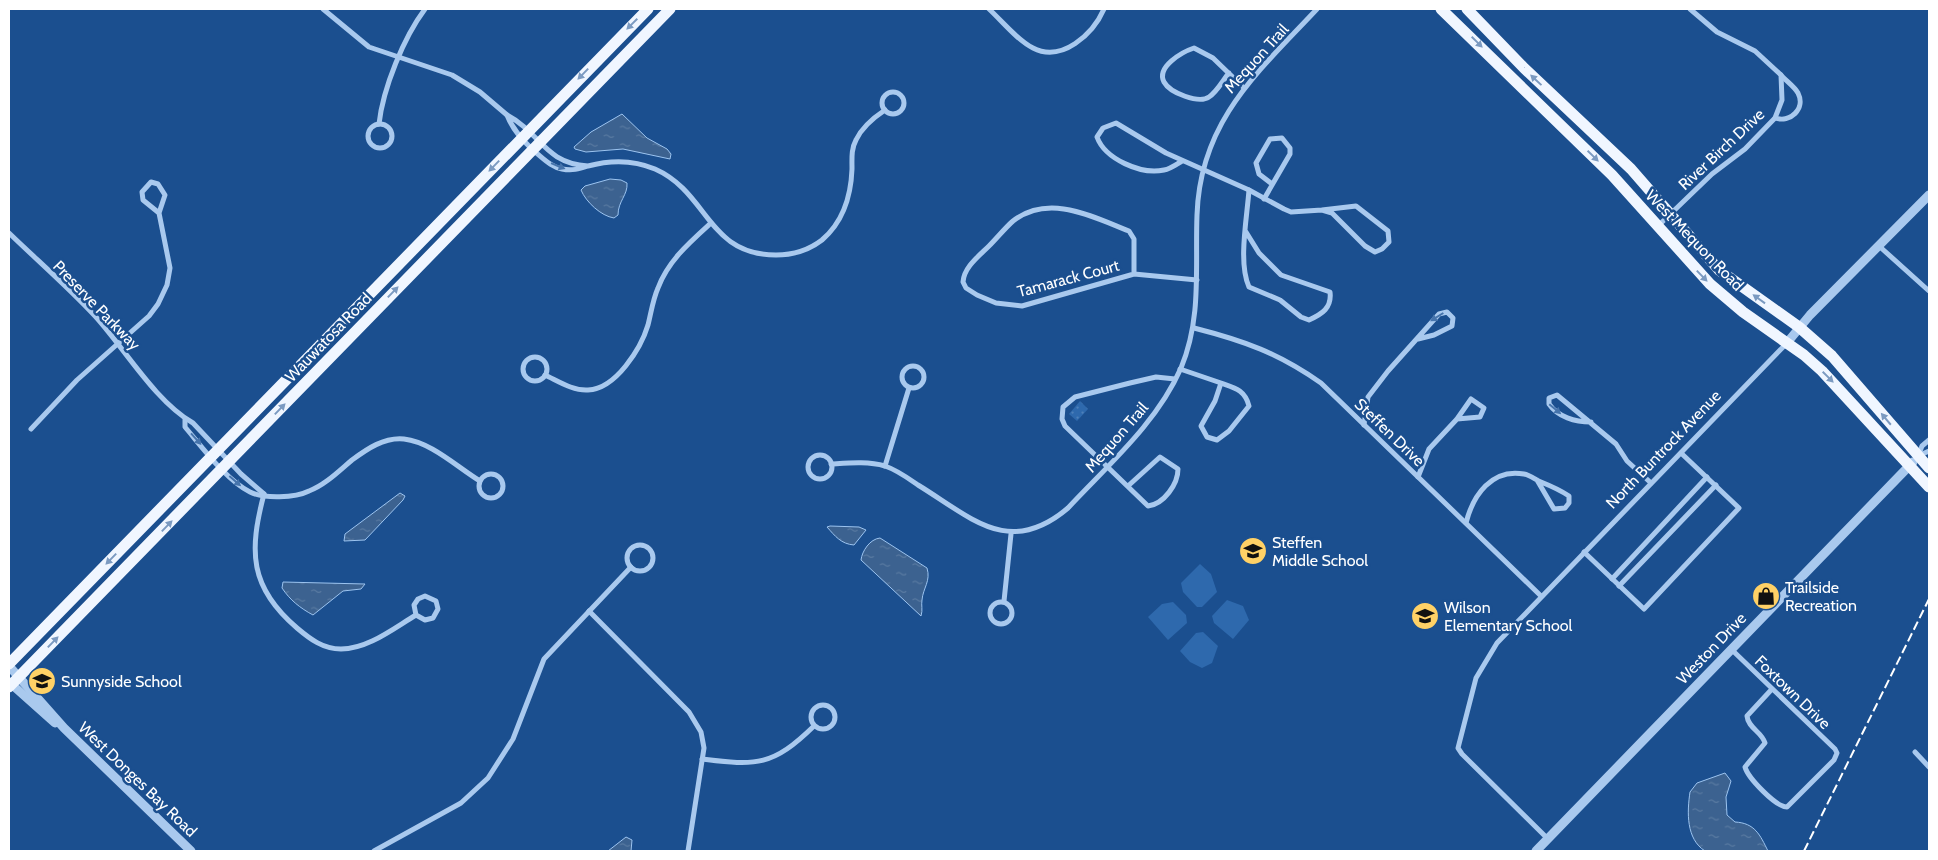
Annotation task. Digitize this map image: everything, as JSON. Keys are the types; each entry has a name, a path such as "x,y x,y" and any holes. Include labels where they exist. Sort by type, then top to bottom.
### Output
{"main road":[{"name":"Wauwatosa Road","path":"11,676 49,623 648,9"},
{"name":"Wauwatosa Road","path":"11,676 226,465 670,9"},
{"name":"West Mequon Road","path":"1467,9 1524,68 1631,169 1719,270 1820,344 1843,367 1929,468"},
{"name":"West Mequon Road","path":"1449,11 1612,175 1710,284 1786,344 1804,355 1822,371 1929,487"},
{"path":"1561,125 1572,113"}],"street":[{"path":"323,9 369,48 452,75 480,92 507,115 519,121 524,134 536,145 550,164 562,169 575,170 610,162 625,162 655,169 672,179 688,193 711,223 732,245 760,255 801,252 822,240 843,214 852,184 852,151 856,140 873,118 885,110"},
{"path":"379,124 381,105 399,58 415,23 425,9"},
{"path":"989,9 1022,40 1033,48 1047,52 1069,48 1080,40 1100,18 1104,9"},
{"name":"Mequon Trail","path":"1011,534 1040,528 1055,520 1151,420 1175,379 1194,328 1198,300 1197,214 1204,169 1224,116 1244,88 1317,9"},
{"path":"1690,9 1717,32 1755,50 1799,94 1798,110 1793,116 1787,119 1775,118"},
{"path":"1229,73 1208,98 1196,100 1167,87 1163,81 1163,74 1174,58 1184,51 1194,48 1205,52 1229,73 1244,88"},
{"name":"River Birch Drive","path":"1658,226 1712,174 1745,149 1775,118 1782,100 1781,74"},
{"path":"895,92 905,102 901,112 890,114 885,110 882,103 885,96 895,92"},
{"path":"507,115 512,126 559,160 588,166"},
{"path":"1182,161 1164,170 1130,165 1107,154 1100,146 1097,137 1103,128 1116,123 1182,161 1204,169 1292,212 1356,206 1388,231 1389,242 1382,249 1375,252 1365,246 1332,213 1322,210"},
{"path":"379,124 387,126 392,133 389,145 381,148 373,147 367,137 372,126 379,124"},
{"path":"1264,199 1290,154 1290,148 1282,138 1270,139 1256,163 1259,174 1272,184"},
{"path":"31,430 77,380 149,316 158,304 167,285 170,268 159,213 165,195 158,184 151,182 142,192 143,200 159,213"},
{"path":"1246,232 1259,253 1281,275 1330,292 1331,300 1328,308 1320,316 1309,320 1301,317 1280,300 1249,287 1244,272 1246,232 1249,190"},
{"name":"North Buntrock Avenue","path":"1548,839 1458,748 1476,678 1483,663 1497,643 1929,195"},
{"name":"Tamarack Court","path":"1134,274 1134,239 1129,231 1061,207 1035,210 1013,221 967,268 963,275 963,282 966,288 977,295 996,302 1022,306 1134,274 1197,280"},
{"path":"545,375 568,386 589,390 616,376 640,346 657,288 668,268 679,253 711,223"},
{"name":"Preserve Parkway","path":"9,233 93,314 161,396 185,420 193,423 215,452"},
{"path":"1879,246 1929,291"},
{"path":"1364,425 1368,397 1388,371 1418,339 1429,322 1439,314 1447,312 1453,318 1452,326 1434,336 1418,339"},
{"name":"Steffen Drive","path":"1194,328 1244,342 1291,363 1321,383 1542,596"},
{"path":"530,358 541,359 546,364 545,375 539,380 531,380 525,375 525,363 530,358"},
{"path":"916,366 924,373 924,380 916,388 909,388 903,383 902,376 908,367 916,366"},
{"path":"1180,369 1241,390 1247,397 1249,406 1229,430 1217,440 1207,437 1202,426 1215,401 1220,383"},
{"path":"1128,486 1160,456 1178,469 1176,482 1155,505 1148,506 1065,426 1062,413 1067,402 1075,397 1156,377 1175,379"},
{"path":"885,466 909,388"},
{"path":"1590,422 1580,422 1554,411 1548,404 1549,398 1557,395 1590,422 1616,444 1628,461 1651,483"},
{"path":"1418,477 1429,449 1457,419 1471,399 1484,408 1480,417 1457,419"},
{"name":"Preserve Parkway","path":"185,420 185,427 215,452"},
{"path":"215,452 246,490 254,494 287,496 309,492 322,485 365,450 392,439 403,439 428,448 480,481"},
{"path":"1918,457 1922,446 1929,440"},
{"path":"1918,457 1929,451"},
{"path":"215,452 226,465 241,474 264,494"},
{"path":"1584,552 1644,609 1739,508 1681,452"},
{"path":"816,456 827,458 831,464 831,472 822,479 815,478 808,469 810,461 816,456"},
{"name":"Weston Drive","path":"1536,851 1918,457"},
{"path":"831,464 866,463 885,466 982,524 1011,534 1004,602"},
{"path":"1466,523 1474,498 1491,480 1502,475 1525,474 1537,480 1569,496 1565,508 1554,509 1537,480"},
{"path":"487,475 496,476 502,482 501,493 495,498 486,497 479,490 480,481 487,475"},
{"path":"1612,579 1707,477"},
{"path":"1619,586 1716,485"},
{"path":"264,494 255,534 255,559 260,578 276,608 307,636 322,646 340,649 368,643 416,615"},
{"path":"643,546 650,550 652,562 648,568 640,571 631,567 628,556 631,549 643,546"},
{"path":"374,851 456,807 488,778 513,739 544,658 631,567"},
{"path":"425,596 436,601 438,609 432,618 425,620 416,615 414,605 418,599 425,596"},
{"path":"1004,602 1012,609 1012,617 1007,622 999,624 991,617 990,610 994,604 1004,602"},
{"path":"588,611 689,712 700,732 704,748 688,851"},
{"name":"Foxtown Drive","path":"1731,649 1772,689 1837,753 1834,760 1787,807 1780,806 1748,775 1746,764 1765,743 1763,738 1749,723 1747,716 1772,689"},
{"name":"West Donges Bay Road","path":"11,676 44,715 64,728 191,851"},
{"path":"824,704 831,708 835,719 830,726 822,729 814,726 810,715 813,708 824,704"},
{"path":"702,759 748,764 761,761 777,755 798,741 814,726"},
{"path":"1915,752 1929,767"}],"shaded area":[{"path":"1080,401 1088,409 1077,421 1069,414"},
{"path":"1200,564 1211,574 1217,592 1202,607 1197,607 1183,592 1181,583"},
{"path":"1227,600 1243,606 1249,620 1233,639 1214,623 1212,616"},
{"path":"1173,602 1186,615 1187,623 1168,640 1148,617 1162,604"},
{"path":"1203,632 1218,646 1212,663 1202,668 1190,662 1180,651 1196,633"}],"water":[{"path":"622,114 647,138 667,149 671,154 670,159 623,149 586,152 575,149 574,147 591,132"},
{"path":"610,179 621,180 627,183 618,215 614,218 594,208 581,190 585,186"},
{"path":"400,493 405,496 403,500 365,540 344,541 345,534"},
{"path":"827,527 859,527 866,530 854,545 839,539"},
{"path":"880,538 927,568 928,577 923,596 921,616 861,560 867,546"},
{"path":"283,582 365,584 361,589 343,591 313,615 288,596 282,588"},
{"path":"1725,773 1731,781 1726,797 1727,815 1735,822 1752,827 1768,851 1705,851 1694,840 1688,816 1690,792 1697,783"},
{"path":"626,837 632,840 631,851 608,851"}],"railway":[{"path":"1804,851 1929,599"}],"place":[{"name":"Steffen Middle School","path":"1253,551"},
{"name":"Trailside Recreation","path":"1766,596"},
{"name":"Wilson Elementary School","path":"1425,616"},
{"name":"Sunnyside School","path":"42,681"}]}
